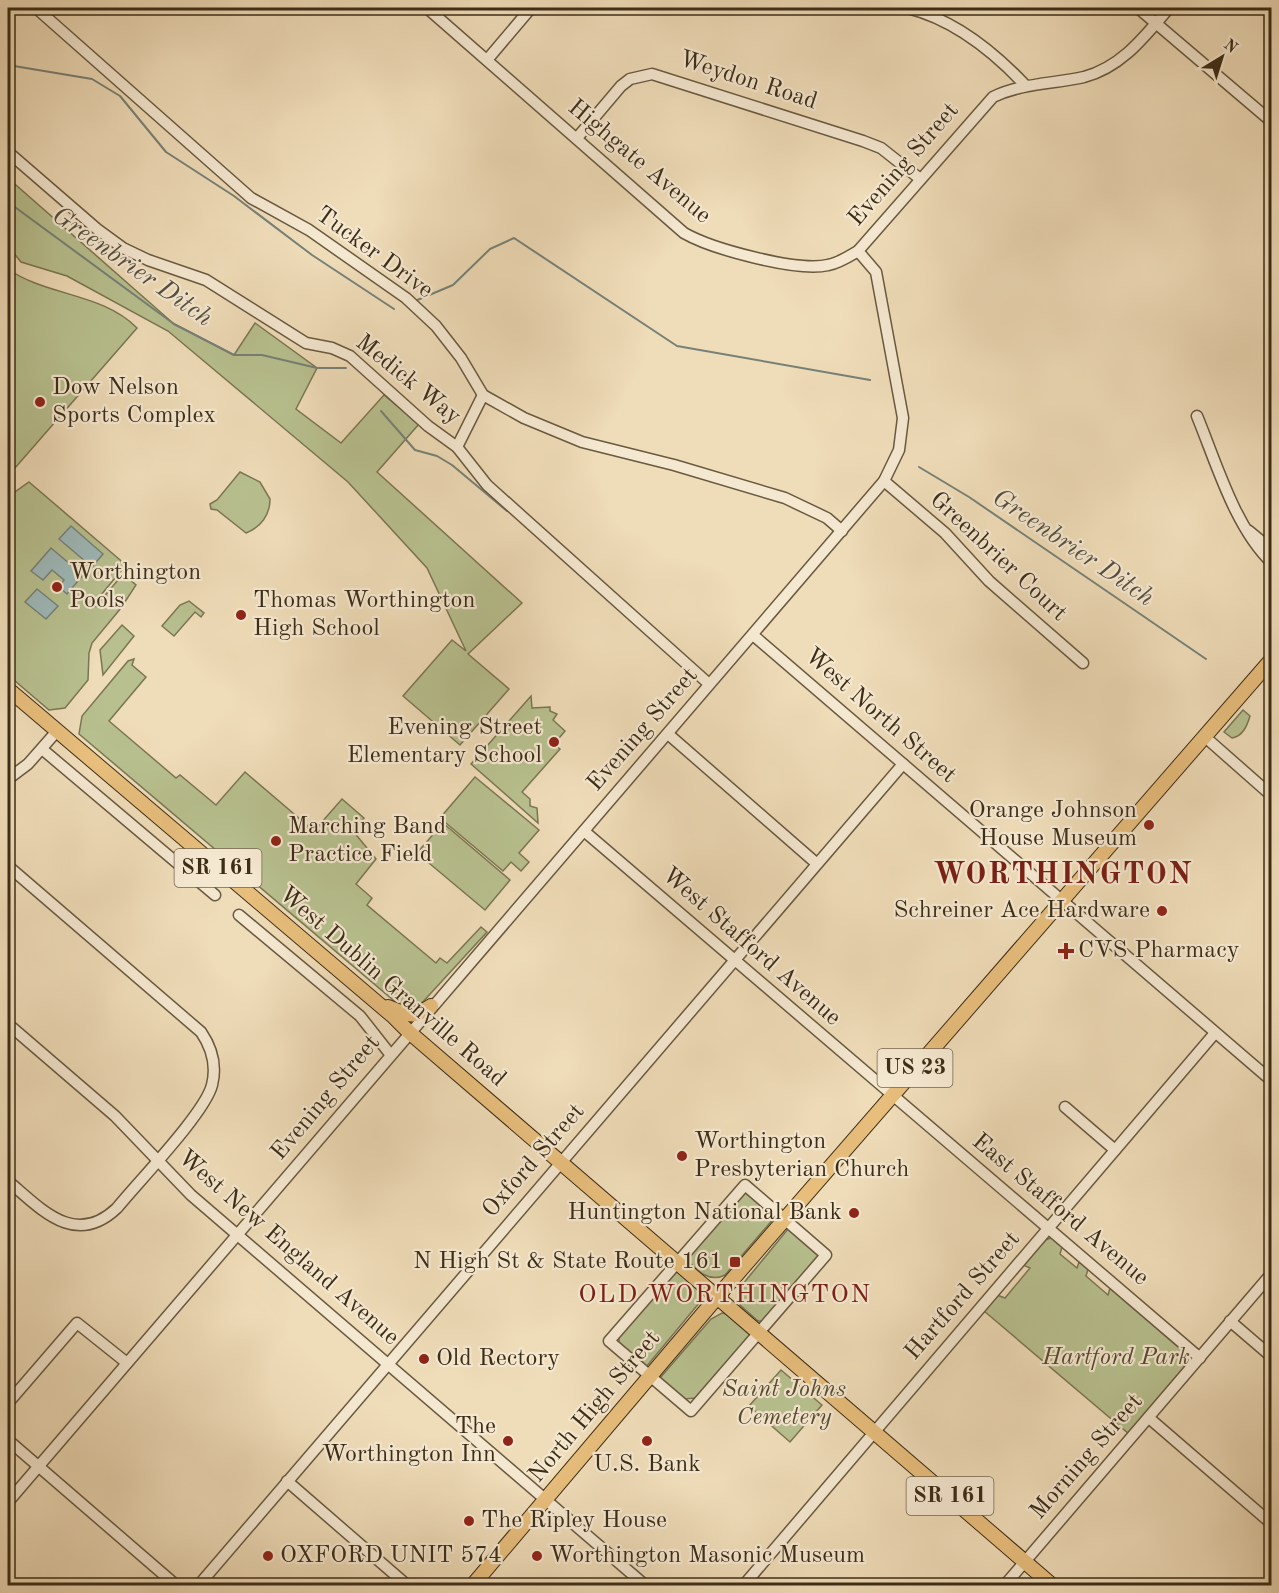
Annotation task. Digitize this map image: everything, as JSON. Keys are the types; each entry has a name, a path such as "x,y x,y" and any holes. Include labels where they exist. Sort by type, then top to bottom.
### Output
{"main road":[{"name":"North High Street","path":"472,1586 718,1296 1060,900 1272,659"},
{"name":"West Dublin Granville Road","path":"8,690 380,1004 409,1032 718,1296"},
{"path":"380,1004 410,1016 417,1015 431,1006"},
{"name":"SR 161","path":"718,1296 1053,1586"}],"street":[{"name":"Tucker Drive","path":"36,8 251,198 309,230 406,298 436,326 461,358 483,395 524,418 582,442 674,465 785,498 827,518 842,531"},
{"name":"Highgate Avenue","path":"427,8 684,232 710,247 817,267 843,260 858,251"},
{"path":"487,60 531,8"},
{"path":"907,8 946,22 983,46 1025,85"},
{"path":"1138,8 1272,122"},
{"name":"Evening Street","path":"8,1502 431,1006 884,481 899,450 903,418 876,272 858,251 919,178 993,97 1025,85 1080,77 1103,70 1128,54 1169,8"},
{"name":"Weydon Road","path":"577,138 621,86 630,79 652,74 881,148 919,178"},
{"name":"Medick Way","path":"8,152 96,229 123,248 148,260 206,280 306,344 332,348 350,356 428,426 457,447 487,485 710,684"},
{"path":"457,447 483,395"},
{"path":"1197,416 1246,529 1256,547 1272,563"},
{"name":"Greenbrier Court","path":"884,481 945,533 988,581 1083,663"},
{"path":"1246,529 1272,550"},
{"name":"West North Street","path":"753,635 1272,1081"},
{"path":"8,779 28,764 57,731"},
{"path":"668,734 816,863"},
{"path":"1203,736 1272,796"},
{"path":"42,749 214,895"},
{"name":"Oxford Street","path":"198,1586 560,1161 903,764"},
{"name":"West Stafford Avenue","path":"584,831 892,1095"},
{"path":"8,866 195,1026 207,1041 214,1065 212,1087 204,1103 109,1215 82,1225 61,1222 51,1217 8,1181"},
{"path":"239,915 360,1016 390,1054"},
{"name":"West New England Avenue","path":"8,1024 116,1116 191,1195 646,1586"},
{"name":"Hartford Street","path":"743,1586 1215,1033"},
{"name":"East Stafford Avenue","path":"892,1095 1200,1358"},
{"path":"1065,1107 1115,1150"},
{"path":"745,1185 785,1219 826,1255 691,1411 609,1341 745,1185"},
{"name":"Morning Street","path":"1004,1586 1272,1273"},
{"path":"1230,1321 1272,1357"},
{"path":"8,1403 77,1323 127,1363"},
{"path":"1149,1418 1272,1524"},
{"path":"8,1440 177,1586"},
{"path":"287,1481 408,1586"}],"green space":[{"path":"8,178 174,324 234,355 255,323 317,368 296,409 341,443 384,395 419,424 377,472 522,603 468,654 509,689 460,745 403,696 452,640 466,651 427,568 348,482 168,331 67,276 21,262 8,246"},
{"name":"Dow Nelson Sports Complex","path":"8,269 39,285 108,308 137,328 8,476"},
{"path":"240,472 260,482 270,499 264,520 246,533 217,510 211,509 210,504 217,500"},
{"name":"Worthington Pools","path":"29,482 126,565 90,608 96,606 123,574 136,585 121,608 92,643 89,653 88,680 65,708 49,710 8,675 8,497"},
{"path":"189,601 204,613 201,617 195,612 174,636 162,626 180,605"},
{"path":"122,625 134,636 103,675 100,650"},
{"path":"134,659 132,665 146,677 109,721 176,778 180,775 216,805 245,772 314,831 342,799 364,818 353,831 376,859 356,884 372,898 367,905 436,963 440,958 447,963 481,927 487,932 420,1005 399,1005 79,734 82,716 128,661"},
{"path":"531,696 532,708 550,707 550,711 557,714 553,720 565,731 554,744 560,749 522,792 530,799 530,806 537,808 538,823 471,764"},
{"path":"1243,710 1250,716 1242,733 1232,738 1224,732"},
{"path":"475,777 539,830 519,853 529,862 521,871 511,862 503,871 440,818"},
{"path":"443,823 510,880 485,910 417,853"},
{"path":"745,1192 775,1217 725,1275 709,1277 695,1268 687,1259"},
{"path":"788,1229 819,1254 762,1321 758,1321 740,1305 738,1290"},
{"name":"Hartford Park","path":"1051,1238 1062,1247 1060,1254 1077,1268 1079,1262 1088,1269 1086,1276 1108,1295 1110,1288 1190,1357 1191,1361 1129,1434 984,1311 997,1295 1005,1298 1030,1268 1023,1265 1045,1240"},
{"path":"675,1271 679,1271 698,1288 700,1302 646,1367 619,1344 619,1335"},
{"path":"722,1313 731,1315 751,1335 696,1398 683,1399 660,1378 711,1319"},
{"name":"Saint Johns Cemetery","path":"781,1370 822,1405 790,1442 749,1406"}],"water":[{"path":"71,526 103,554 92,567 59,539"},
{"path":"51,548 83,575 67,594 59,587 64,580 52,570 43,580 31,571"},
{"path":"37,589 58,606 46,619 25,602"}],"waterway":[{"path":"8,65 92,79 120,96 166,152 234,196 312,255 394,309"},
{"name":"Greenbrier Ditch","path":"8,202 174,324 234,355 262,355 317,368 346,368"},
{"name":"Greenbrier Ditch","path":"415,301 453,285 490,249 514,238 677,346 870,380"},
{"path":"381,411 415,450 437,456 452,465 507,511"},
{"name":"Greenbrier Ditch","path":"919,467 969,497 1206,659"}],"place":[{"name":"Dow Nelson Sports Complex","path":"40,402"},
{"name":"Worthington Pools","path":"57,587"},
{"name":"Thomas Worthington High School","path":"241,615"},
{"name":"Evening Street Elementary School","path":"554,742"},
{"name":"Orange Johnson House Museum","path":"1149,825"},
{"name":"Marching Band Practice Field","path":"276,841"},
{"name":"Schreiner Ace Hardware","path":"1162,911"},
{"name":"CVS Pharmacy","path":"1066,951"},
{"name":"Worthington Presbyterian Church","path":"682,1156"},
{"name":"Huntington National Bank","path":"854,1213"},
{"name":"N High St & State Route 161","path":"735,1262"},
{"name":"Old Rectory","path":"424,1359"},
{"name":"The Worthington Inn","path":"508,1441"},
{"name":"U.S. Bank","path":"647,1441"},
{"name":"The Ripley House","path":"469,1521"},
{"name":"OXFORD UNIT 574","path":"268,1556"},
{"name":"Worthington Masonic Museum","path":"537,1556"}],"district":[{"name":"WORTHINGTON","path":"1063,875"},
{"name":"OLD WORTHINGTON","path":"725,1295"}]}
